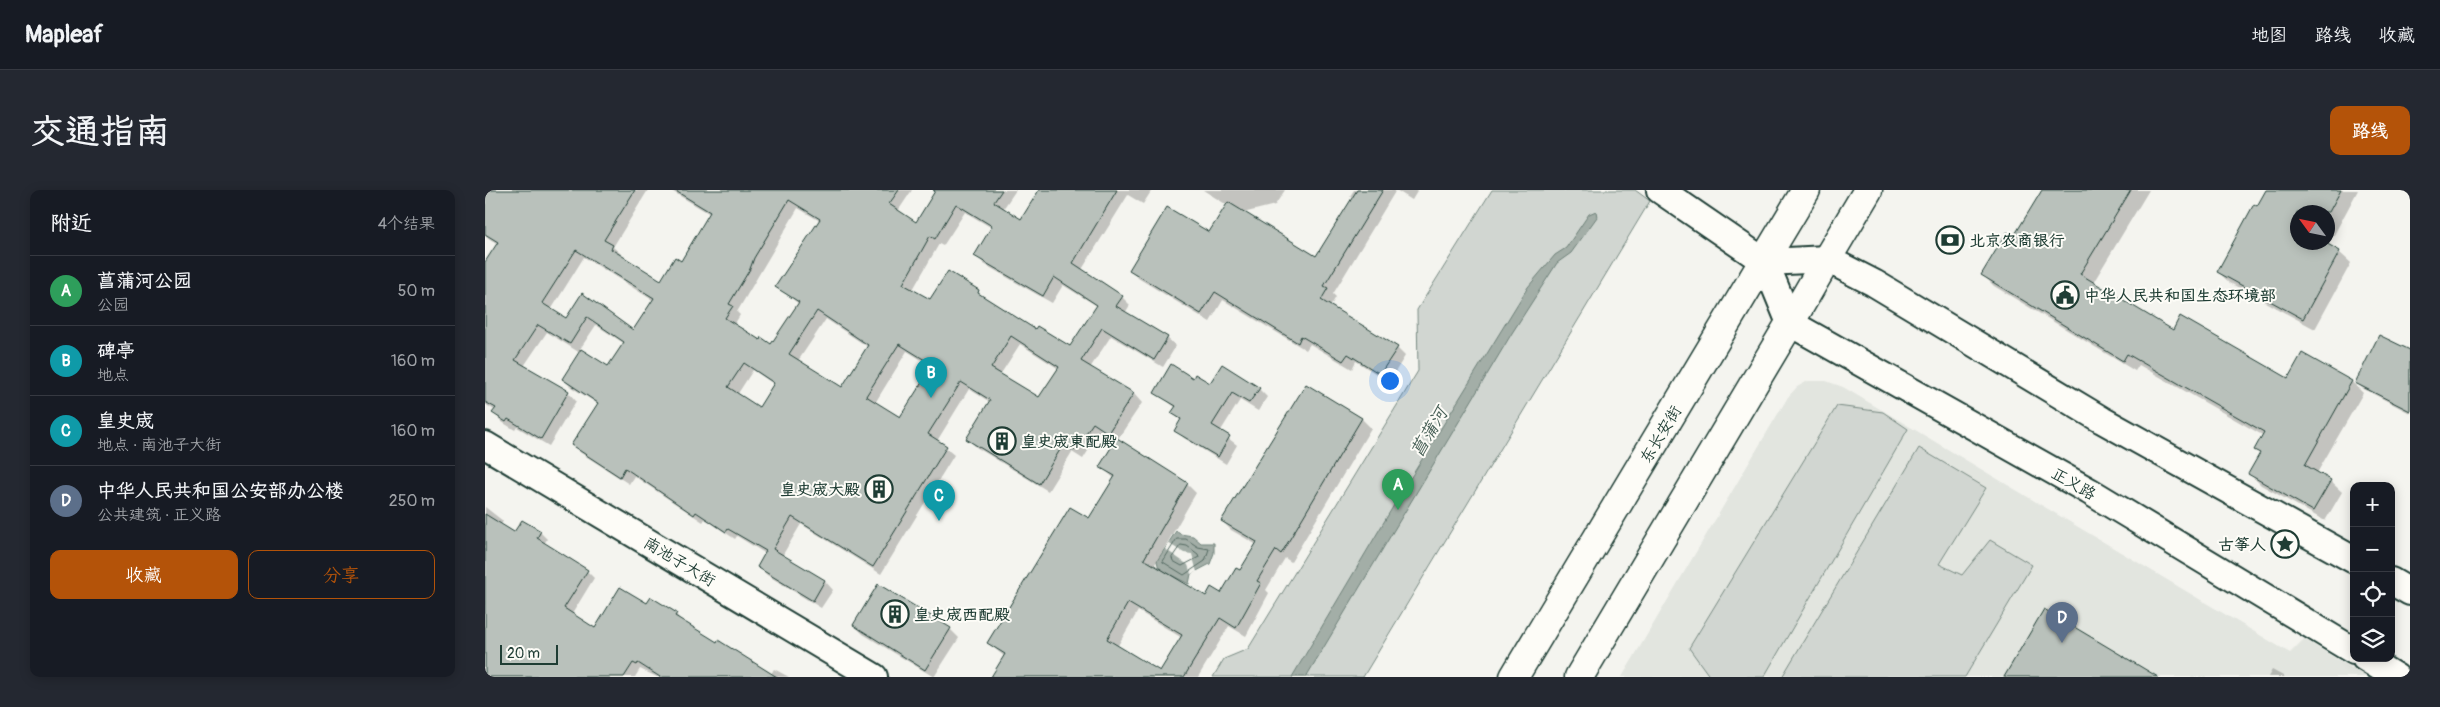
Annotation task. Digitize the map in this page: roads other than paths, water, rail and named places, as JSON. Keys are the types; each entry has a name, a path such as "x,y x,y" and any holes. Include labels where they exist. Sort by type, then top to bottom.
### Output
{"main road":[{"name":"东长安街","path":"1514,677 1765,262 1806,190"},
{"path":"1579,677 1868,190"}],"street":[{"path":"1660,190 1765,262 1790,323"},
{"path":"1765,262 1827,258 1874,283 2102,420 2350,558"},
{"name":"正义路","path":"1790,323 2089,492 2350,650"},
{"name":"南池子大街","path":"485,445 874,677"},
{"path":"2395,583 2410,592"},
{"path":"2372,662 2396,677"}],"water":[{"path":"1596,211 1597,217 1571,253 1557,263 1512,333 1306,677 1292,677 1397,500 1528,287 1555,255 1566,248 1589,214"},
{"path":"1176,531 1180,534 1193,536 1201,543 1214,543 1214,553 1210,564 1191,574 1189,584 1159,569 1157,561"}],"place":[{"name":"北京农商银行","path":"1950,240"},
{"name":"中华人民共和国生态环境部","path":"2065,295"},
{"name":"碑亭","path":"931,398"},
{"name":"皇史宬東配殿","path":"1002,441"},
{"name":"皇史宬大殿","path":"879,489"},
{"name":"菖蒲河公园","path":"1398,510"},
{"name":"皇史宬","path":"939,521"},
{"name":"古筝人","path":"2285,544"},
{"name":"皇史宬西配殿","path":"895,614"},
{"name":"中华人民共和国公安部办公楼","path":"2062,643"}],"water label":[{"name":"菖蒲河","path":"1429,432"}]}
